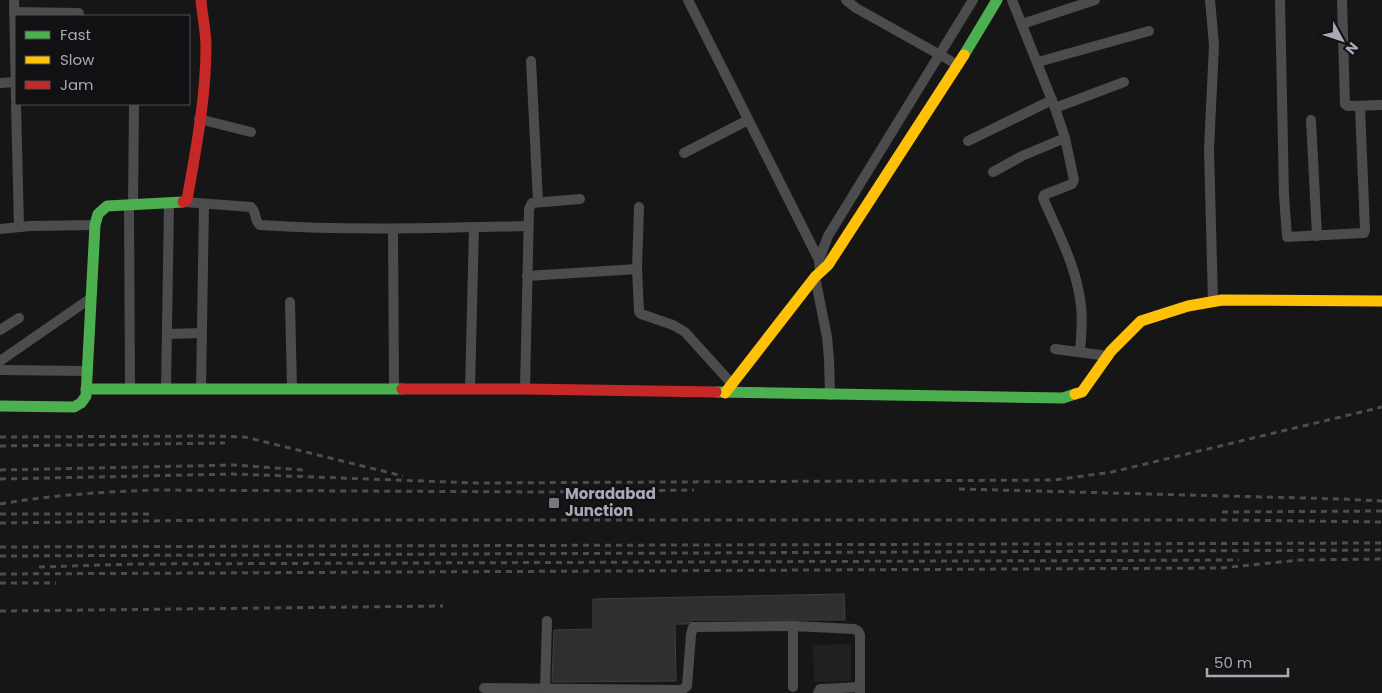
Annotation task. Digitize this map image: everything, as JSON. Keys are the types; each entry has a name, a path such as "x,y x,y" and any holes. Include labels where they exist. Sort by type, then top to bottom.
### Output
{"street":[{"path":"14,0 15,33"},
{"path":"184,202 187,200 196,149 206,45 200,0"},
{"path":"688,0 748,120 818,270 827,337 830,395"},
{"path":"846,0 856,8 958,65"},
{"path":"729,389 818,270 822,249 835,224 973,0"},
{"path":"818,270 828,265 958,65 997,0"},
{"path":"1012,0 1054,104 1065,138 1074,180 1072,184 1044,195 1043,198 1070,259 1078,285 1082,308 1080,352"},
{"path":"1022,24 1095,0"},
{"path":"1210,0 1214,45 1209,149 1213,302"},
{"path":"1280,0 1282,117 1286,236 1288,238 1361,234 1365,230 1360,106"},
{"path":"1342,0 1345,104 1348,106 1382,104"},
{"path":"14,12 79,13"},
{"path":"1038,62 1149,31"},
{"path":"531,61 538,202"},
{"path":"0,83 15,82"},
{"path":"968,141 1054,104 1124,82"},
{"path":"16,105 19,227"},
{"path":"130,389 131,205 134,105"},
{"path":"200,119 251,132"},
{"path":"684,152 748,120"},
{"path":"1311,120 1316,236"},
{"path":"993,172 1022,156 1065,138"},
{"path":"524,389 530,205 538,202 580,199"},
{"path":"0,406 74,407 83,402 86,389 95,225 101,208 107,206 184,202 251,207 254,211 256,222 260,225 310,228 393,229 528,226"},
{"path":"166,389 169,204"},
{"path":"201,389 204,204"},
{"path":"639,207 638,312 685,332 729,389"},
{"path":"0,229 95,225"},
{"path":"470,389 474,227"},
{"path":"393,229 394,388"},
{"path":"528,276 637,269"},
{"path":"0,361 91,298"},
{"path":"86,389 729,389 830,395 1063,398 1082,392 1108,356 1141,321 1188,306 1222,300 1382,301"},
{"path":"290,302 292,389"},
{"path":"0,330 19,318"},
{"path":"167,334 202,333"},
{"path":"1055,348 1108,356"},
{"path":"0,370 87,371"},
{"path":"545,689 547,621"},
{"path":"793,626 793,687"},
{"path":"484,688 682,690 687,686 693,627 793,626 854,629 858,631 860,639 860,690 822,688 818,693"}],"shaded area":[{"path":"851,644 851,681 814,682 813,645"}],"building":[{"path":"844,594 845,620 693,620 687,624 675,624 676,681 552,682 554,630 593,629 593,599"}],"railway":[{"path":"0,479 233,474 477,483 1054,480 1112,472 1382,407"},
{"path":"0,437 245,437 403,476"},
{"path":"0,446 225,443"},
{"path":"0,470 234,465 304,470"},
{"path":"959,489 1382,501"},
{"path":"0,504 77,494 154,490 546,492 694,490"},
{"path":"1222,512 1382,511"},
{"path":"0,514 150,514"},
{"path":"0,523 221,520 1231,520 1382,522"},
{"path":"0,547 1382,543"},
{"path":"0,556 1382,550"},
{"path":"0,574 1221,568 1299,560 1382,559"},
{"path":"39,567 135,564 1239,560"},
{"path":"0,583 56,583"},
{"path":"0,611 443,606"}],"traffic: fast":[{"path":"964,55 997,0"},
{"path":"0,406 74,407 81,403 86,396 95,225 98,214 107,206 183,202"},
{"path":"86,389 402,389"},
{"path":"716,392 1063,398 1075,394"}],"traffic: slow":[{"path":"725,393 815,277 828,265 964,55"},
{"path":"1075,394 1082,392 1111,351 1141,321 1188,306 1222,300 1382,301"}],"traffic: jam":[{"path":"183,202 187,200 200,123 206,65 206,40 201,0"},
{"path":"402,389 716,392"}],"place":[{"name":"Moradabad Junction","path":"554,503"}]}
